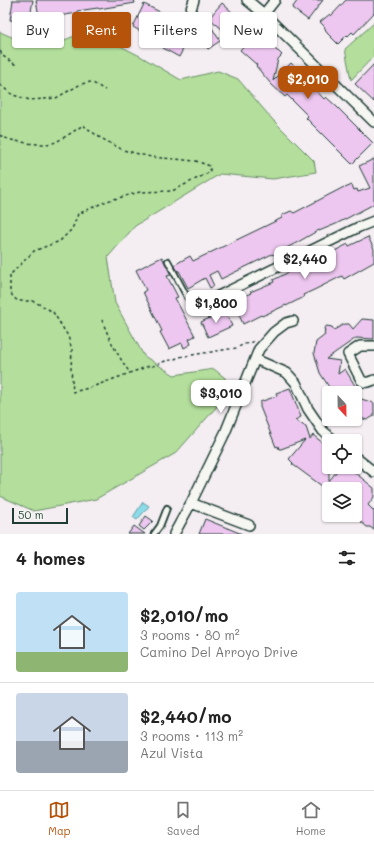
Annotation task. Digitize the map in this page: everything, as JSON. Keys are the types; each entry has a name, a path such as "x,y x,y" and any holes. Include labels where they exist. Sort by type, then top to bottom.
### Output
{"street":[{"path":"190,12 194,0"},
{"path":"247,0 262,12"},
{"path":"266,12 275,0"},
{"path":"277,27 374,122"},
{"path":"202,304 374,221"},
{"path":"174,534 191,503 225,433 259,349 274,332 286,323 293,320"},
{"path":"374,346 360,346 348,354 363,383 374,380"},
{"path":"255,359 287,373 296,383 308,409 326,434"},
{"path":"362,463 374,472"},
{"path":"191,503 249,524"}],"lane":[{"path":"168,261 187,297 202,304"},
{"path":"154,534 160,526 167,508"}],"path":[{"path":"0,51 3,56 16,65"},
{"path":"0,85 13,95 30,100 56,98 81,84 91,82 105,90"},
{"path":"0,135 3,138 20,143 53,143 83,126 99,137 123,150 152,157 196,161 210,166 210,172 172,190 140,192 107,201 78,214 72,229 60,241 34,252 10,275 10,291 13,297 18,301 32,302 41,305 53,312 68,336 72,350 71,369 73,392 89,388 150,366 160,365 162,362 204,352 236,348 253,341 265,342"},
{"path":"102,320 117,355 130,373"}],"green space":[{"path":"374,23 374,56 351,80 345,49"},
{"path":"0,32 12,37 12,48 64,48 64,40 72,37 72,48 124,48 181,80 218,71 238,79 272,119 314,161 316,172 273,179 220,174 135,226 108,257 115,303 144,356 174,375 214,369 225,378 227,395 176,453 96,499 34,511 0,496"}],"water":[{"path":"143,502 149,506 137,520 133,517"}],"building":[{"path":"13,0 33,0 31,12 12,12 12,20 10,20"},
{"path":"36,0 134,0 135,3 77,11 64,15 64,12 38,12"},
{"path":"298,0 323,0 308,20 292,8"},
{"path":"346,0 374,0 374,13 354,34 352,32 348,36 347,35 338,44 327,33 324,26 320,22 330,14 331,16"},
{"path":"222,3 232,12 220,12 220,28 212,21 212,15"},
{"path":"144,4 160,12 140,12"},
{"path":"139,14 139,30 133,27"},
{"path":"212,28 220,41 212,46"},
{"path":"163,48 184,48 179,57"},
{"path":"242,48 274,48 278,51 282,55 278,59 273,81 291,63 305,76 304,77 324,99 326,97 373,143 352,164 306,118 308,116 287,95 285,97 271,84 256,66 257,65 240,50"},
{"path":"374,64 374,102 355,84"},
{"path":"374,159 374,204 336,224 319,230 273,255 272,254 221,279 217,271 209,275 214,286 210,288 205,278 188,288 174,265 190,256 193,261 282,218 282,215 291,211 294,213 344,187 345,188 352,185 354,190 357,189 358,192 370,188 359,166"},
{"path":"368,237 374,249 374,262 344,279 342,276 303,295 304,297 286,306 262,316 261,315 243,324 233,301 274,282 273,280 291,271 300,269 348,244 349,246"},
{"path":"162,257 171,275 167,276 178,297 175,298 195,336 189,339 191,344 184,348 182,343 169,349 143,292 146,290 136,270"},
{"path":"225,311 232,326 208,337 201,322"},
{"path":"362,319 374,320 374,339 356,338 326,359 340,361 338,374 345,369 355,386 328,386 320,373 314,353 316,342 325,335 324,328 327,326 332,327 334,330 344,324 349,324 353,329"},
{"path":"290,388 301,417 295,420 306,427 310,439 313,435 322,442 322,474 329,474 329,481 334,474 357,474 374,488 374,497 368,505 374,511 374,530 361,522 362,482 322,482 322,486 292,464 293,463 289,459 305,440 281,449 279,449 278,446 276,447 260,407 260,402 277,396 276,393"},
{"path":"362,399 374,403 374,416 367,420 362,419"},
{"path":"146,516 153,521 144,530 139,526"},
{"path":"205,519 242,534 199,534"},
{"path":"134,526 145,534 128,534"}]}
